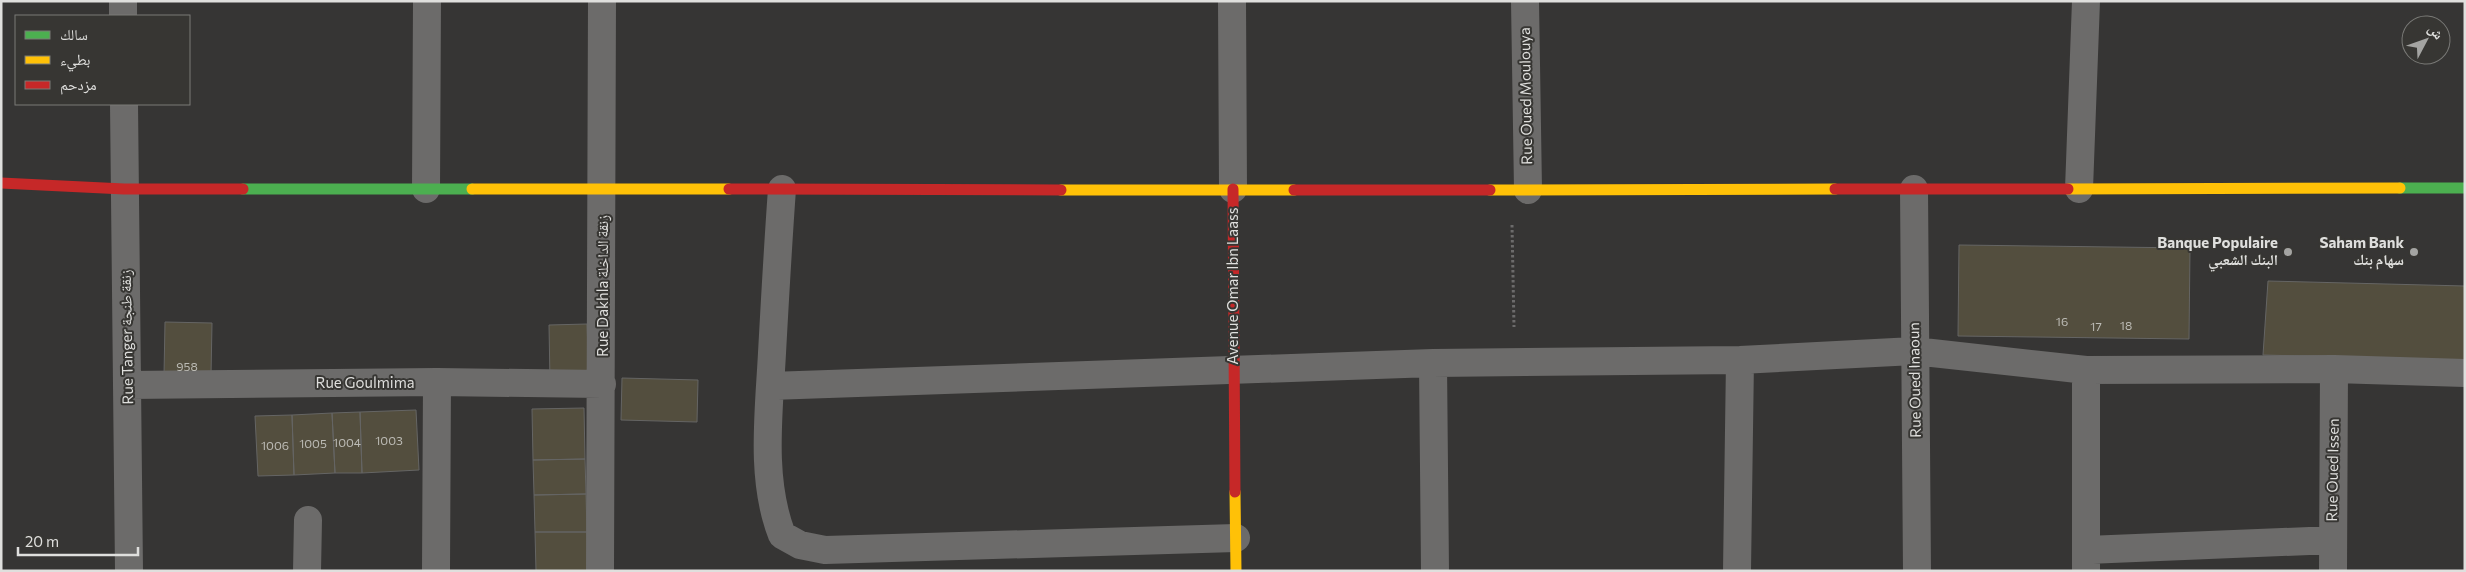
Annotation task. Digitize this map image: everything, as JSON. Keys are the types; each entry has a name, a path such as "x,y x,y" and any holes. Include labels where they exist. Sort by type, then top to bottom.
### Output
{"street":[{"path":"123,1 123,15"},
{"path":"426,189 427,1"},
{"name":"Rue Dakhla زنقة الداخلة","path":"600,571 603,189 602,1"},
{"name":"Avenue Omar Ibn Laass","path":"1232,1 1233,369 1236,571"},
{"name":"Rue Oued Moulouya","path":"1519,190 1525,1"},
{"path":"2079,189 2086,1"},
{"name":"Rue Tanger زنقة طنجة","path":"124,105 129,571"},
{"path":"1,183 124,189 1519,190 2465,188"},
{"path":"782,189 770,386 768,464 774,515 782,535 800,544 824,550 1236,538"},
{"name":"Rue Oued Inaoun","path":"1914,189 1917,571"},
{"path":"770,386 1233,369 1514,362 1740,360 1914,351 2086,370 2334,369 2465,373"},
{"path":"1737,571 1740,360"},
{"path":"1433,364 1436,571"},
{"name":"Rue Oued Issen","path":"2333,571 2334,369"},
{"path":"2086,370 2087,560 2333,540"},
{"path":"436,571 437,382"},
{"name":"Rue Goulmima","path":"128,385 437,382 602,384"},
{"path":"307,571 308,520"}],"path":[{"path":"1514,362 1519,190"}],"building":[{"path":"1959,245 2190,248 2189,339 1958,336"},
{"path":"2268,281 2465,286 2465,360 2263,355"},
{"path":"165,322 212,323 211,375 164,375"},
{"path":"587,324 589,380 550,381 549,325"},
{"path":"622,378 698,380 697,422 621,420"},
{"path":"584,408 585,459 533,460 532,409"},
{"path":"416,410 419,470 362,473 360,412"},
{"path":"360,412 362,473 335,473 332,413"},
{"path":"332,413 335,473 294,475 292,415"},
{"path":"292,415 294,475 258,476 255,416"},
{"path":"585,459 586,494 534,495 533,460"},
{"path":"586,494 587,532 535,532 534,495"},
{"path":"535,532 587,532 588,571 536,571"}],"traffic: fast":[{"path":"2400,188 2465,188"},
{"path":"243,189 472,189"}],"traffic: slow":[{"path":"2068,189 2400,188"},
{"path":"472,189 729,189"},
{"path":"1490,190 1835,189"},
{"path":"1061,190 1294,190"},
{"path":"1235,492 1236,571"}],"traffic: jam":[{"path":"1,183 124,189 243,189"},
{"path":"729,189 1061,190"},
{"path":"1233,189 1235,492"},
{"path":"1835,189 2068,189"},
{"path":"1294,190 1490,190"}],"place":[{"name":"Banque Populaire البنك الشعبي","path":"2288,252"},
{"name":"Saham Bank سهام بنك","path":"2414,252"}]}
